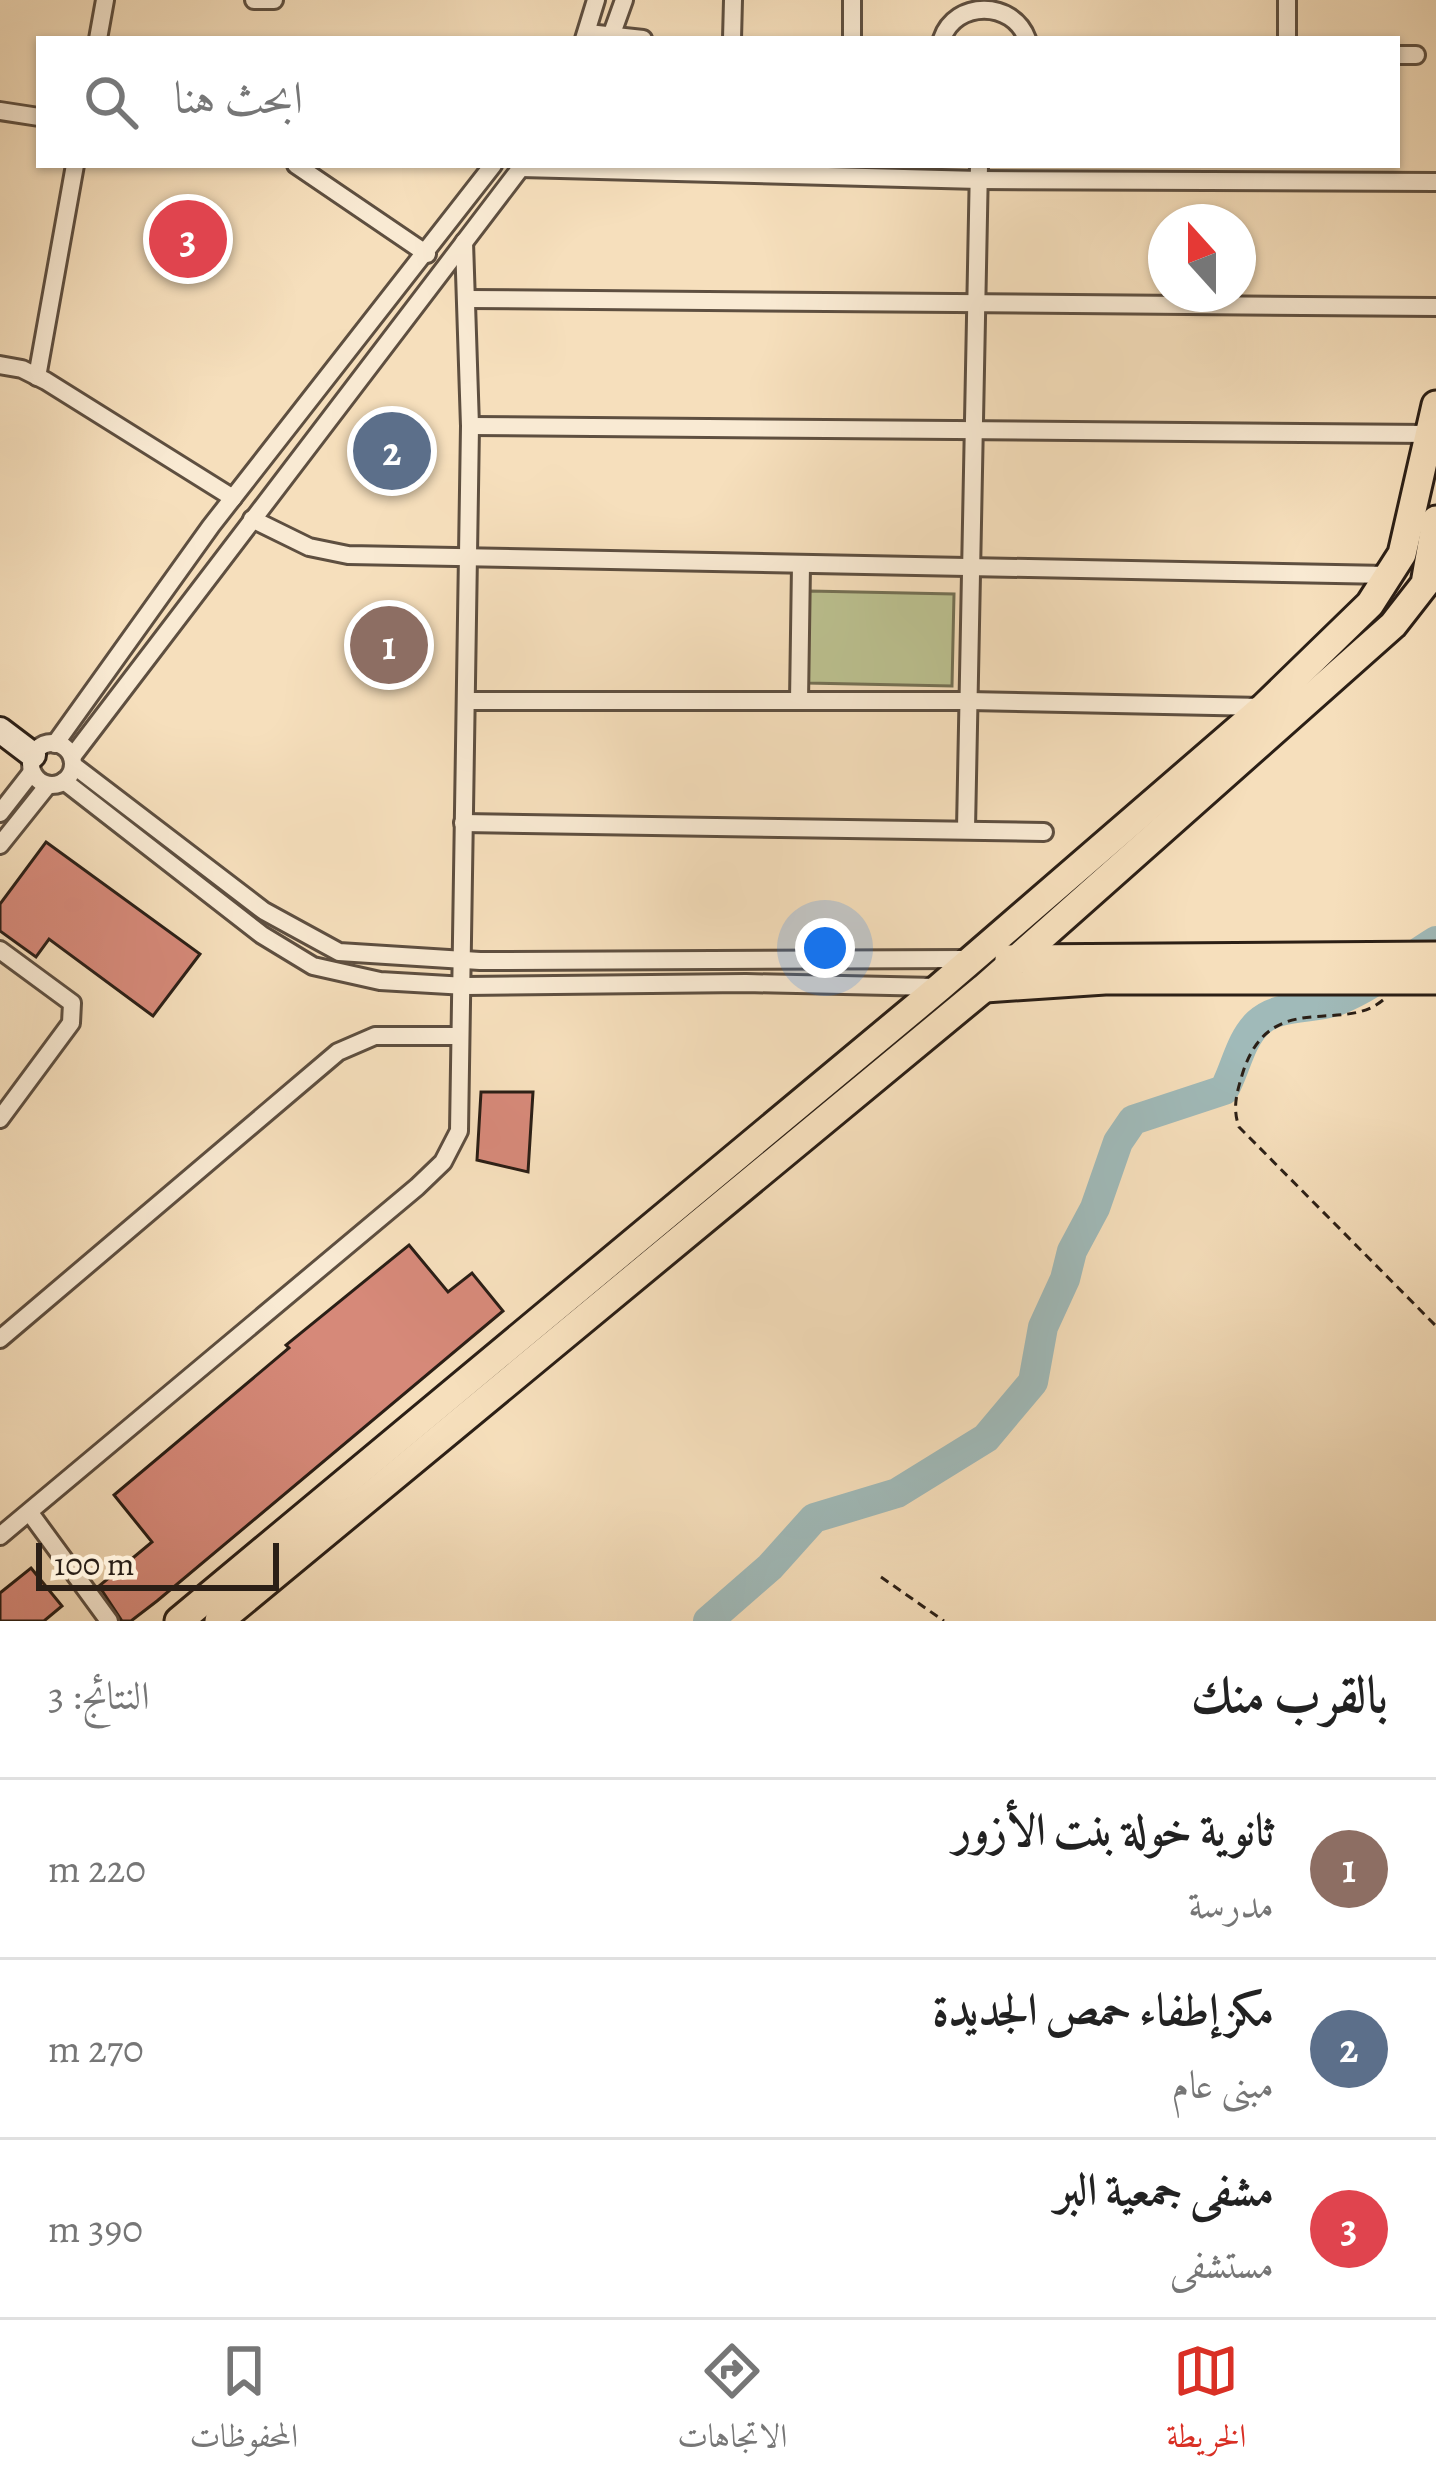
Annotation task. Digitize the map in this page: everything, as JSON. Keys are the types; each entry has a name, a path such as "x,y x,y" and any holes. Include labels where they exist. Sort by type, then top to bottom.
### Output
{"main road":[{"path":"178,1621 940,987 1264,707 1370,604 1402,554 1436,405"},
{"path":"219,1621 984,988 1393,625 1425,584 1436,520"},
{"path":"969,959 1384,973"},
{"path":"940,987 1063,980 1316,981 1434,964"}],"street":[{"path":"99,36 105,0"},
{"path":"254,0 274,0"},
{"path":"586,36 596,0"},
{"path":"611,36 624,0"},
{"path":"732,36 733,0"},
{"path":"852,0 852,36"},
{"path":"1287,0 1287,36"},
{"path":"944,36 954,17 983,3 1015,18 1026,36"},
{"path":"0,111 36,117"},
{"path":"37,376 74,168"},
{"path":"300,168 427,254"},
{"path":"0,813 232,498 491,168"},
{"path":"0,845 64,772 520,168"},
{"path":"659,168 1436,182"},
{"path":"967,829 979,173"},
{"path":"0,1536 443,1162 459,1131 470,426 464,242"},
{"path":"468,299 1436,307"},
{"path":"0,364 37,376 232,498"},
{"path":"470,426 1430,434"},
{"path":"252,519 309,547 348,555 1388,575"},
{"path":"799,701 801,565"},
{"path":"466,700 1264,707"},
{"path":"0,730 264,911 339,952 460,960 969,959"},
{"path":"40,757 262,935 313,966 380,981 460,986 940,987"},
{"path":"463,823 1044,832"},
{"path":"0,950 72,1003 71,1023 0,1119"},
{"path":"0,1339 338,1052 375,1036 459,1036"},
{"path":"30,1513 109,1621"}],"path":[{"path":"1384,973 1380,1004 1359,1014 1305,1016 1265,1036 1245,1067 1233,1110 1239,1127 1436,1327"},
{"path":"881,1577 944,1621"}],"green space":[{"path":"809,591 954,594 952,686 807,683"}],"building":[{"path":"46,842 200,954 153,1016 49,939 36,957 0,931 0,904"},
{"path":"481,1092 533,1092 528,1172 477,1160"},
{"path":"409,1245 448,1292 472,1273 503,1311 157,1601 131,1621 122,1621 99,1586 152,1542 114,1495"},
{"path":"31,1568 62,1606 44,1621 0,1621 0,1593"}],"waterway":[{"path":"708,1621 770,1567 814,1518 897,1493 986,1438 1033,1382 1043,1327 1072,1251 1095,1208 1118,1142 1133,1120 1224,1090 1247,1038 1266,1017 1351,995 1436,941"}],"place":[{"name":"مشفى جمعية البر","path":"188,239"},
{"name":"مكز إطفاء حمص الجديدة","path":"392,451"},
{"name":"ثانوية خولة بنت الأزور","path":"389,645"}]}
